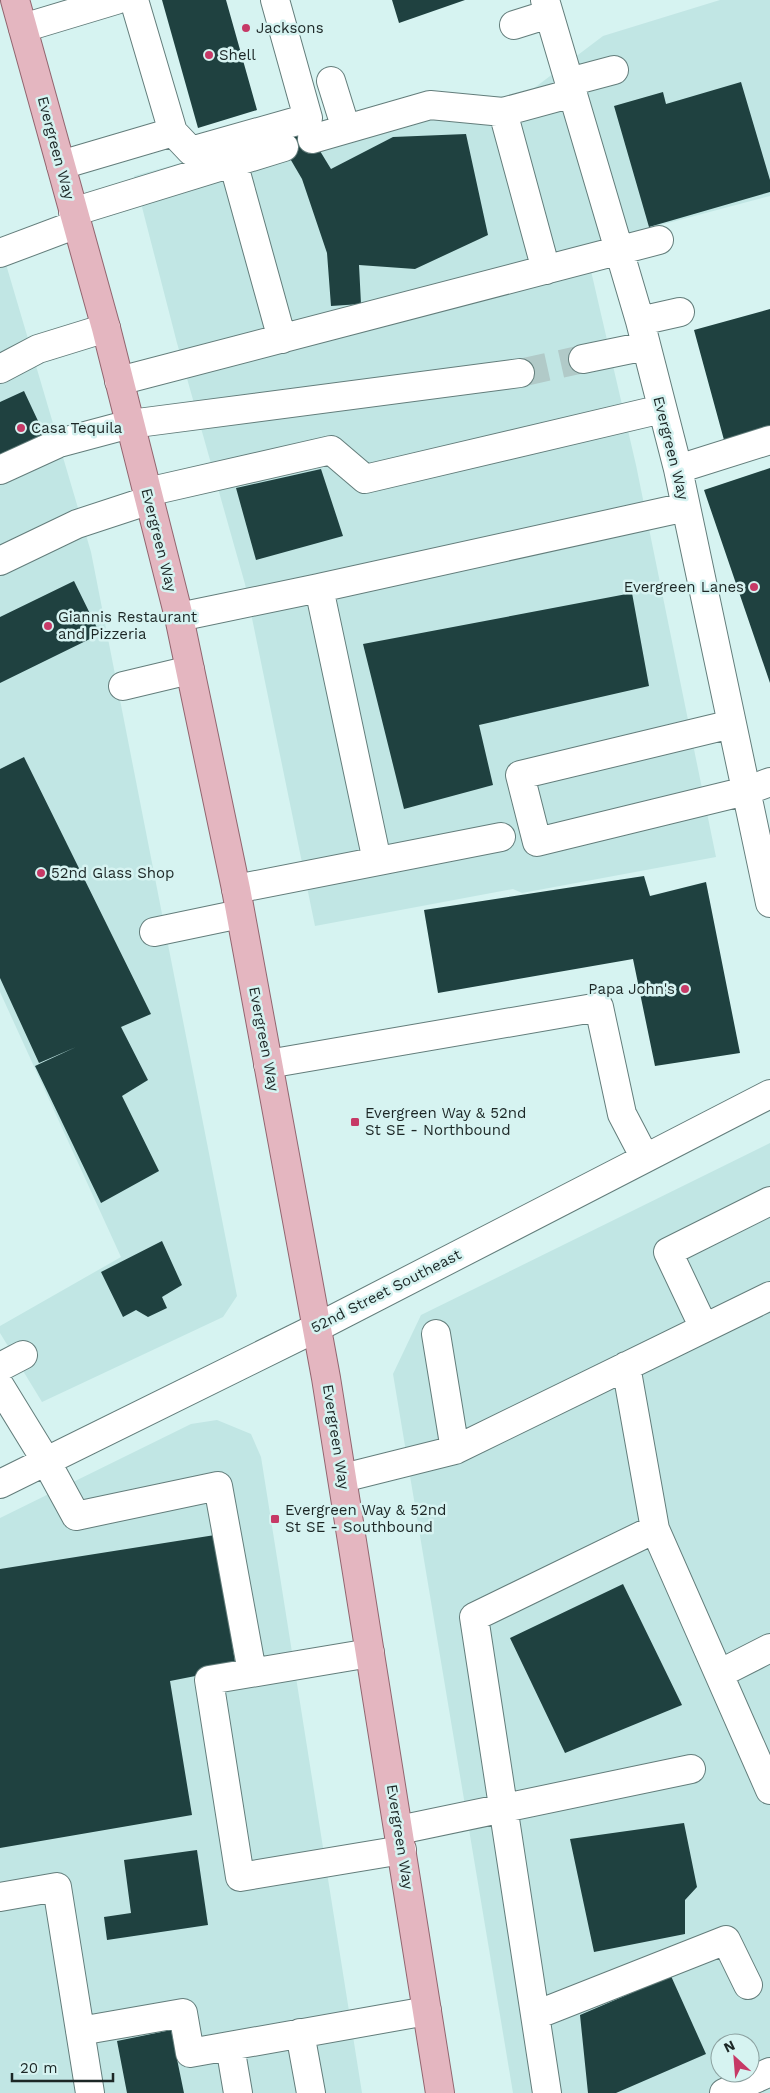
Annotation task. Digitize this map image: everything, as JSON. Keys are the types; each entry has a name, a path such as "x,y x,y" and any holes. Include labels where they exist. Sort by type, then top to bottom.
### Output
{"main road":[{"name":"Evergreen Way","path":"15,0 106,328 179,618 238,901 318,1327 440,2093"}],"street":[{"path":"23,28 116,0"},
{"path":"134,0 173,132 190,151 308,118 275,0"},
{"path":"514,24 547,7"},
{"name":"Evergreen Way","path":"547,7 643,333 678,469 732,724 758,786 770,902"},
{"path":"312,139 430,105 503,112 571,88 614,70"},
{"path":"331,82 346,130"},
{"path":"503,112 546,270"},
{"path":"61,166 173,132"},
{"path":"0,253 75,218 233,162 284,147"},
{"path":"233,162 282,339"},
{"path":"119,381 659,240"},
{"path":"583,360 643,333 680,312"},
{"path":"0,369 38,350 106,328"},
{"path":"0,470 59,443 130,424 520,373"},
{"path":"0,561 77,524 148,496 331,450 365,478 662,409"},
{"path":"678,469 770,440"},
{"path":"179,618 686,507"},
{"path":"319,588 377,861"},
{"path":"123,686 190,670"},
{"path":"732,724 520,775 536,842 758,786"},
{"path":"154,932 238,901 377,861 501,837"},
{"path":"268,1064 599,1006 622,1114 645,1158"},
{"name":"52nd Street Southeast","path":"0,1484 318,1327 770,1094"},
{"path":"704,1328 668,1252 770,1201"},
{"path":"343,1478 455,1450 770,1296"},
{"path":"436,1334 455,1450"},
{"path":"626,1366 655,1529 770,1790"},
{"path":"0,1386 46,1461 76,1516 218,1486 252,1672"},
{"path":"547,2093 474,1617 655,1529"},
{"path":"718,1674 770,1648"},
{"path":"370,1653 208,1680 240,1877 400,1840 503,1808 691,1769"},
{"path":"0,1897 57,1887 90,2093"},
{"path":"536,2015 726,1940 748,1985"},
{"path":"80,2031 183,2013 190,2053 427,2011"},
{"path":"300,2033 311,2093"},
{"path":"230,2046 238,2093"},
{"path":"724,2093 770,2072"}],"shaded area":[{"path":"720,0 770,0 770,196 585,245 636,465 716,857 522,893 513,889 315,926 245,584 177,343 134,176 435,92 521,98 603,36"},
{"path":"0,244 91,552 237,1296 223,1317 42,1402 0,1333 0,1326 121,1257 0,992"},
{"path":"770,1143 770,2093 513,2093 393,1374 421,1315"},
{"path":"217,1420 251,1434 261,1457 362,2093 0,2093 0,1518 191,1424"}],"building":[{"name":"Shell","path":"162,0 226,0 257,110 198,128"},
{"path":"392,0 465,0 399,23"},
{"path":"741,82 770,180 770,192 649,227 614,106 663,92 666,104"},
{"path":"309,133 331,169 393,137 466,134 488,235 415,269 359,265 361,304 331,306 327,253 302,179 278,138"},
{"path":"770,309 770,428 724,440 694,330"},
{"path":"24,391 46,438 0,460 0,402"},
{"name":"Evergreen Lanes","path":"770,468 770,683 704,490"},
{"path":"321,469 343,536 256,560 236,488"},
{"name":"Giannis Restaurant and Pizzeria","path":"74,581 100,634 0,683 0,617"},
{"path":"632,593 649,686 479,725 493,785 404,809 363,644"},
{"name":"52nd Glass Shop","path":"24,757 151,1014 121,1027 148,1080 122,1096 159,1171 101,1203 35,1066 76,1047 39,1063 0,978 0,769"},
{"path":"644,876 650,896 706,882 740,1053 655,1066 633,959 438,993 424,910"},
{"path":"162,1241 182,1285 162,1297 167,1308 148,1317 136,1310 123,1317 101,1272"},
{"path":"215,1535 236,1668 170,1681 192,1815 0,1848 0,1569"},
{"path":"623,1584 682,1705 565,1753 510,1638"},
{"path":"684,1823 697,1887 685,1900 685,1934 594,1952 570,1839"},
{"path":"197,1850 208,1925 107,1940 104,1917 131,1913 124,1860"},
{"path":"671,1976 706,2054 616,2093 588,2093 580,2015"},
{"path":"171,2030 184,2093 127,2093 117,2041"}],"tunnel":[{"path":"520,373 583,359"}],"place":[{"name":"Jacksons","path":"246,28"},
{"name":"Shell","path":"209,55"},
{"name":"Casa Tequila","path":"21,428"},
{"name":"Evergreen Lanes","path":"754,587"},
{"name":"Giannis Restaurant and Pizzeria","path":"48,626"},
{"name":"52nd Glass Shop","path":"41,873"},
{"name":"Papa John's","path":"685,989"},
{"name":"Evergreen Way & 52nd St SE - Northbound","path":"355,1122"},
{"name":"Evergreen Way & 52nd St SE - Southbound","path":"275,1519"}]}
